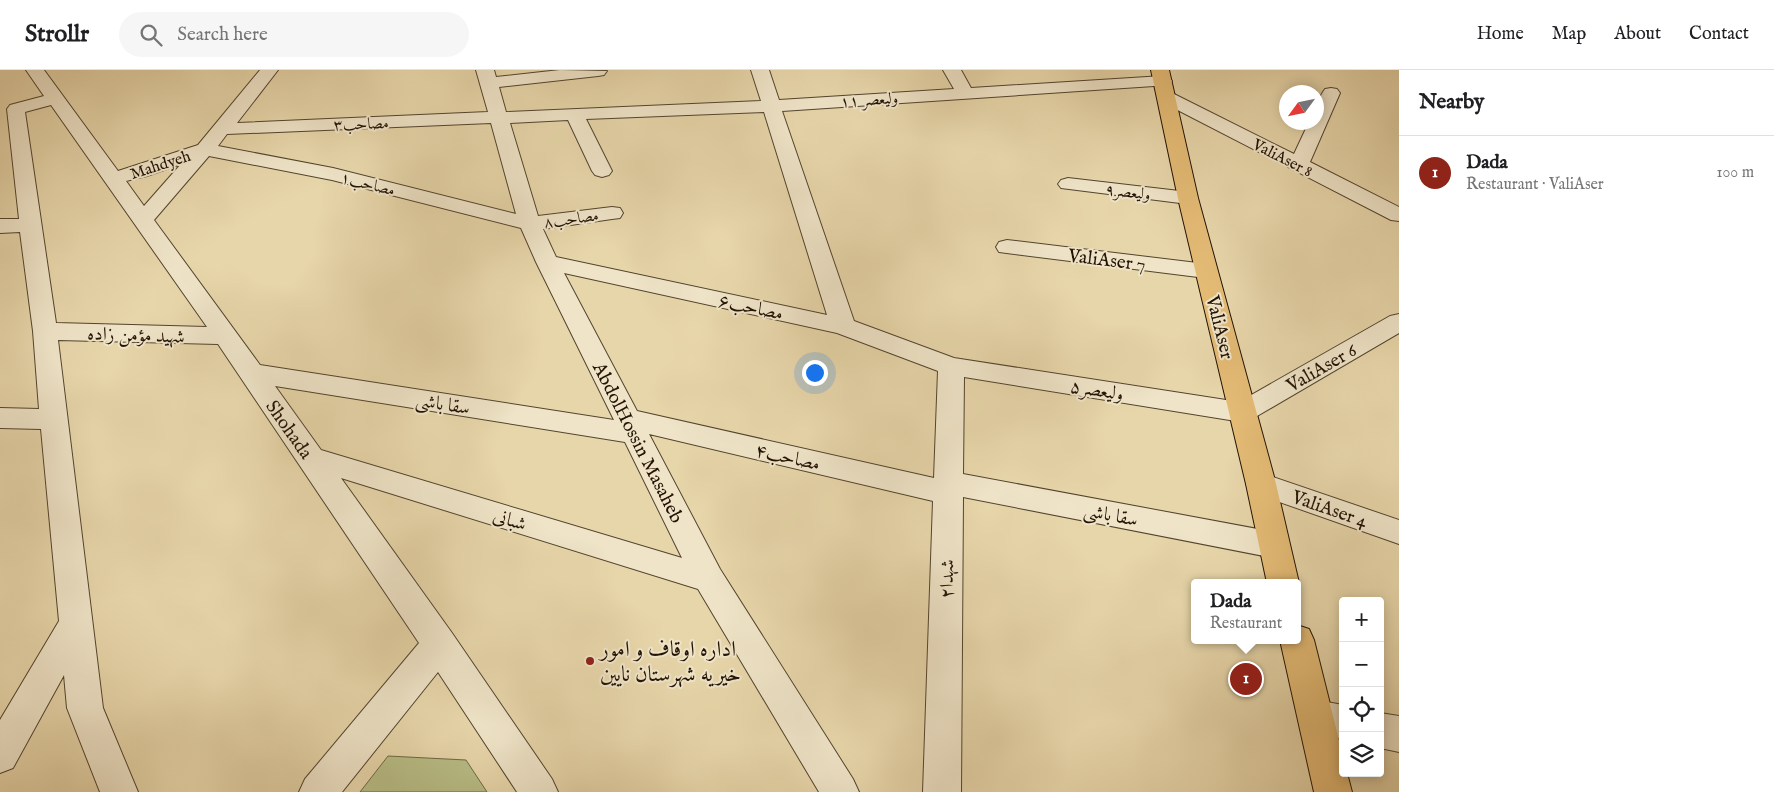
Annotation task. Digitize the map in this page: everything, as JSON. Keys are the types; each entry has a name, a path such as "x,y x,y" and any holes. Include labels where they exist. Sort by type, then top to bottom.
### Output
{"main road":[{"name":"ValiAser","path":"1164,83 1188,198 1261,484 1282,579"},
{"path":"1299,644 1329,720 1333,792"}],"street":[{"name":"Shohada","path":"35,70 227,336 440,644 539,792"},
{"name":"Mahdyeh","path":"144,219 222,129 269,70"},
{"path":"760,70 843,326"},
{"path":"952,70 965,94"},
{"path":"487,77 598,71"},
{"name":"AbdolHossin Masaheb","path":"487,77 530,224 547,262 709,579 840,792"},
{"name":"ولیعصر ۱۱","path":"574,114 772,106 1164,83"},
{"name":"ValiAser 8","path":"1164,83 1299,165 1399,215"},
{"path":"1299,165 1331,93"},
{"path":"56,98 16,109 10,144 30,225 44,331 75,623 86,708 119,792"},
{"path":"574,114 602,171"},
{"name":"مصاحب۳","path":"222,129 574,114"},
{"name":"Mahdyeh","path":"114,178 140,172 205,149"},
{"name":"مصاحب۱","path":"205,149 333,174 530,224"},
{"name":"ولیعصر۹","path":"1068,184 1188,198"},
{"path":"1375,203 1399,190"},
{"name":"مصاحب۸","path":"530,224 612,213"},
{"path":"0,226 30,225"},
{"name":"ValiAser 7","path":"1007,247 1206,271"},
{"name":"مصاحب۶","path":"547,262 843,326 951,366"},
{"name":"ValiAser 6","path":"1242,412 1399,322"},
{"name":"شهید مؤمن زاده","path":"44,331 227,336"},
{"name":"ولیعصر۵","path":"951,366 1242,412"},
{"name":"شهدا۲","path":"942,792 951,366"},
{"name":"سقا باشی","path":"251,373 631,426"},
{"path":"0,418 54,419"},
{"name":"مصاحب۴","path":"631,426 948,488"},
{"name":"شبانی","path":"311,458 709,579"},
{"name":"ValiAser 4","path":"1261,484 1399,532"},
{"name":"سقا باشی","path":"948,488 1274,545"},
{"path":"0,755 75,623"},
{"path":"318,792 440,644"},
{"path":"1384,731 1399,734"}],"green space":[{"path":"388,756 466,760 487,792 360,792"}],"place":[{"name":"اداره اوقاف و امور خیریه شهرستان نایین","path":"590,661"},
{"name":"Dada","path":"1246,679"}]}
